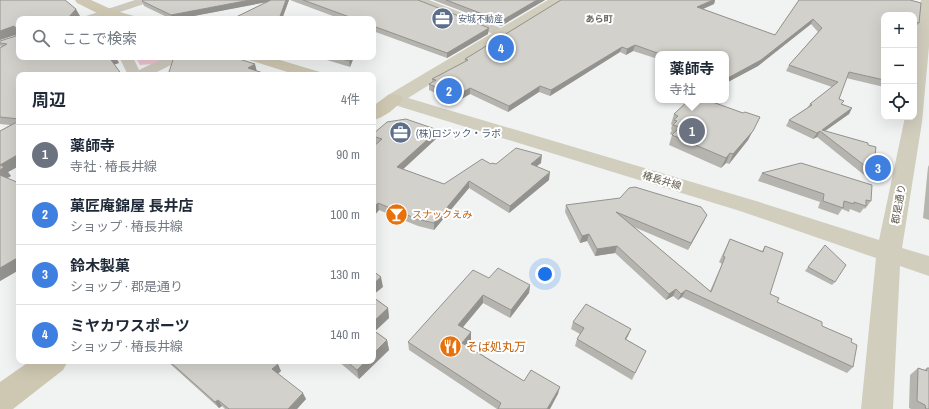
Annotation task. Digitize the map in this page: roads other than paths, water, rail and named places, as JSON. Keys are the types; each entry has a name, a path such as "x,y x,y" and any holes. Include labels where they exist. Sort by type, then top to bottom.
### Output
{"main road":[{"path":"81,0 108,13 118,16"},
{"path":"264,60 304,72"},
{"path":"376,94 394,99"},
{"path":"376,113 394,99"},
{"path":"0,400 49,364"}],"street":[{"path":"98,16 146,0"},
{"path":"419,0 502,33"},
{"path":"394,99 557,0"},
{"name":"郡是通り","path":"877,409 889,253 913,122 925,4"},
{"path":"128,60 134,72"},
{"path":"146,72 170,60"},
{"name":"椿長井線","path":"394,99 748,206 929,266"}],"place":[{"name":"安城不動産","path":"443,19"},
{"name":"ミヤカワスポーツ","path":"501,48"},
{"name":"菓匠庵錦屋 長井店","path":"449,91"},
{"name":"薬師寺","path":"692,131"},
{"name":"(株)ロジック・ラボ","path":"400,133"},
{"name":"鈴木製菓","path":"878,168"},
{"name":"スナックえみ","path":"396,214"},
{"name":"そば処丸万","path":"450,347"}],"district":[{"name":"あら町","path":"599,19"}]}
